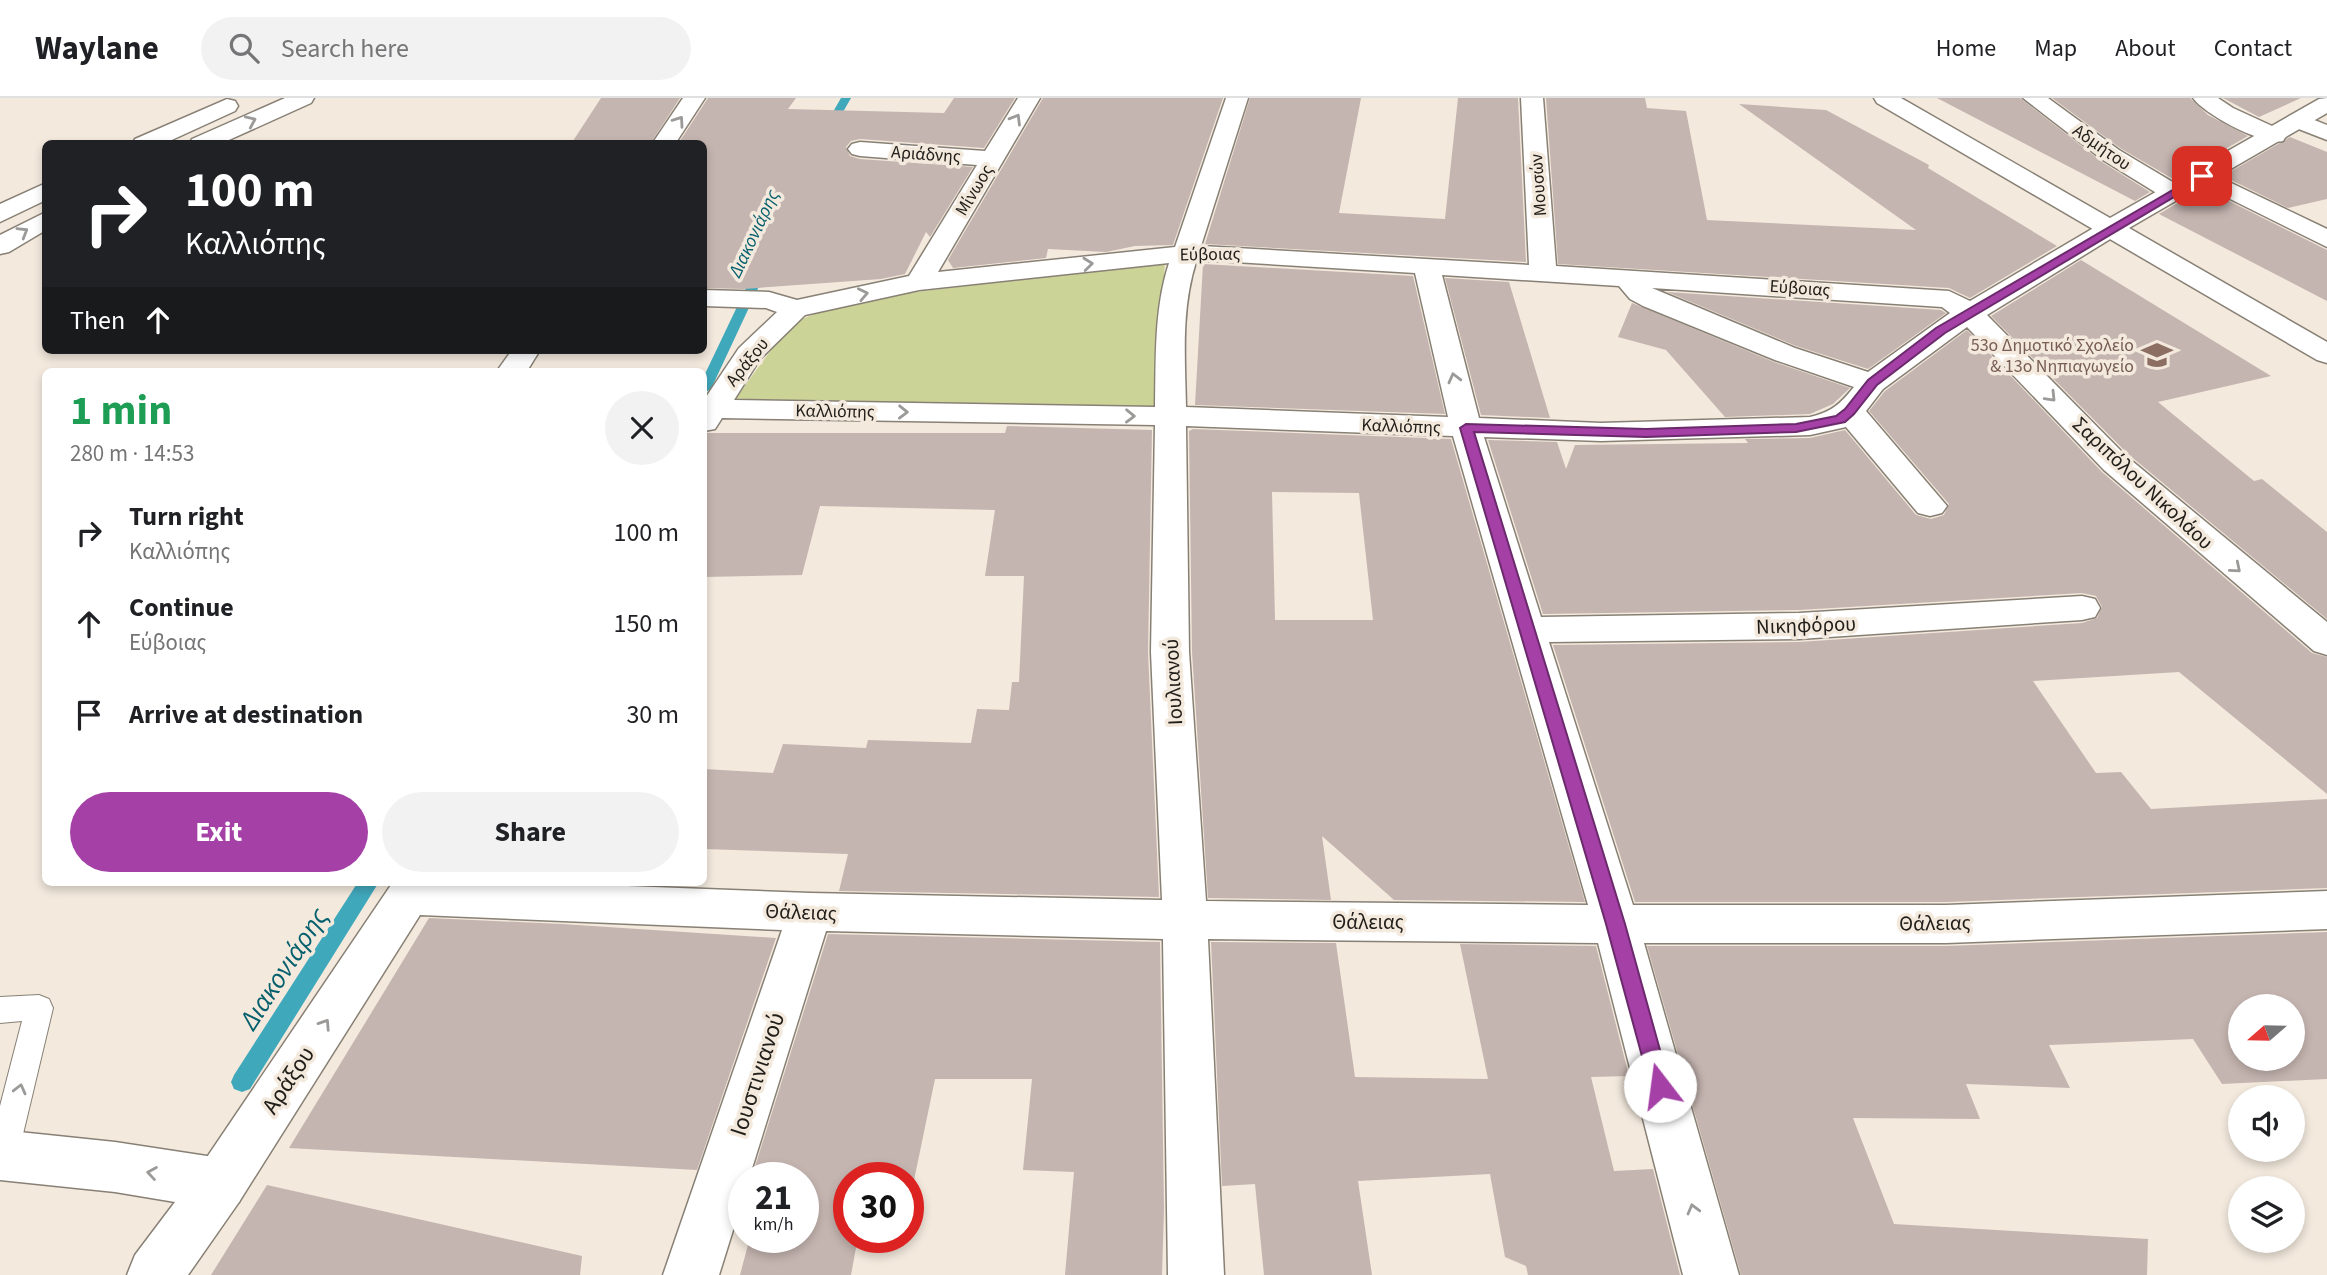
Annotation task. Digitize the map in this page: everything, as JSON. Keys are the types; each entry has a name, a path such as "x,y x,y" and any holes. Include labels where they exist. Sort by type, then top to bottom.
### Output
{"street":[{"path":"152,140 245,98"},
{"path":"209,140 303,98"},
{"path":"666,140 694,98"},
{"name":"Μίνωος","path":"919,282 1029,98"},
{"name":"Ιουλιανού","path":"1196,1275 1185,920 1170,652 1169,416 1172,309 1185,254 1237,98"},
{"name":"Μουσών","path":"1532,98 1543,272"},
{"path":"1885,98 2327,354"},
{"name":"Αδμήτου","path":"2034,98 2111,155 2172,192"},
{"path":"2204,98 2225,113 2275,136"},
{"path":"1930,506 1850,412 1872,383 1910,352 1969,313 2172,192 2275,136 2327,104"},
{"path":"2299,121 2327,134"},
{"name":"Αριάδνης","path":"859,149 992,159"},
{"path":"2202,176 2327,239"},
{"path":"0,214 42,192"},
{"path":"0,246 42,221"},
{"name":"Εύβοιας","path":"711,298 783,304 919,282 1185,254 1251,254 1939,298 1949,299 1969,313"},
{"path":"1426,265 1466,428 1616,924 1711,1275"},
{"path":"1626,278 1653,300 1785,354 1872,383"},
{"name":"Αράξου","path":"708,415 783,304"},
{"name":"Σαριπόλου Νικολάου","path":"1969,313 2115,463 2327,642"},
{"name":"Καλλιόπης","path":"708,415 1169,416 1646,433 1768,430 1828,423 1850,412"},
{"name":"Νικηφόρου","path":"1528,629 1799,626 2082,608"},
{"name":"Αράξου","path":"155,1275 220,1184 413,889"},
{"name":"Θάλειας","path":"413,889 810,912 1185,920 1945,924 2327,910"},
{"name":"Ιουστινιανού","path":"691,1275 810,912"},
{"path":"2,1155 116,1167 220,1184"}],"lane":[{"path":"0,1010 39,1008 2,1155"}],"green space":[{"path":"1165,262 1156,410 733,402 790,324 849,300"}],"building":[{"path":"601,98 680,98 653,140 574,140"},
{"path":"708,98 796,98 788,109 944,113 954,98 1015,98 984,148 860,139 851,141 846,147 850,156 860,159 973,167 930,237 926,232 905,274 881,279 743,289 707,288 707,140 681,140"},
{"path":"1043,98 1223,98 1173,245 1135,246 1106,252 1048,249 1046,258 953,268 948,260"},
{"path":"1250,98 1361,98 1339,213 1445,219 1458,98 1518,98 1526,262 1205,244"},
{"path":"1546,98 1645,98 1647,108 1686,111 1707,220 1916,230 1739,104 1826,110 1929,165 1928,168 2057,246 1970,298 1949,288 1558,264"},
{"path":"1937,98 2020,98 2102,162 2150,192 2135,201"},
{"path":"2052,98 2190,98 2208,115 2248,136 2173,179 2120,148"},
{"path":"2223,98 2301,98 2259,117"},
{"path":"2290,137 2327,152 2327,199 2288,208 2223,176"},
{"path":"2203,188 2327,250 2327,301 2159,214"},
{"path":"2081,260 2271,376 2158,402 2254,481 2262,479 2327,532 2327,619 2128,454 1991,316"},
{"path":"1203,264 1413,276 1445,414 1195,405"},
{"path":"1445,278 1509,282 1550,418 1481,415"},
{"path":"1667,292 1941,310 1946,313 1868,369 1796,346"},
{"path":"1632,303 1774,362 1850,388 1833,404 1810,414 1725,417 1666,350 1618,337"},
{"path":"1967,330 2102,472 2312,653 2327,657 2327,794 2179,672 2033,681 2096,773 2121,772 2151,809 2327,799 2327,888 1946,902 1635,902 1553,645 1799,642 2082,623 2097,618 2102,607 2096,596 2082,593 1799,610 1543,614 1488,440 1557,442 1566,469 1575,445 1748,443 1745,439 1810,438 1845,430 1916,515 1931,519 1944,515 1949,504 1869,411 1885,391"},
{"path":"1007,426 1152,430 1148,652 1159,897 839,891 848,854 707,849 707,769 773,773 783,744 866,748 868,740 971,743 977,709 1009,710 1012,682 1019,682 1024,576 985,576 995,510 820,506 802,575 707,577 707,433 1005,433"},
{"path":"1193,429 1451,439 1585,902 1394,900 1322,836 1331,900 1208,898 1192,652 1189,431","holes":["1272,492 1359,493 1373,620 1275,620"]},
{"path":"429,918 776,938 697,1170 289,1148"},
{"path":"2327,932 2327,1079 2222,1084 2193,1039 2049,1045 2070,1088 1966,1084 1980,1119 1853,1118 1894,1224 2148,1239 2147,1275 1741,1275 1647,946 1946,946"},
{"path":"828,934 1160,942 1164,1210 1162,1275 1065,1275 1074,1172 1023,1170 1032,1079 935,1079 918,1162 833,1162 833,1253 855,1253 851,1275 740,1275 746,1253 819,1253 819,1162 756,1162"},
{"path":"1211,942 1336,943 1355,1077 1488,1079 1460,944 1596,946 1629,1076 1591,1077 1614,1171 1653,1169 1680,1275 1528,1275 1526,1266 1505,1257 1490,1174 1358,1181 1372,1275 1264,1275 1255,1184 1222,1186"},
{"path":"267,1185 582,1256 580,1275 211,1275"}],"waterway":[{"name":"Διακονιάρης","path":"827,131 846,98"},
{"name":"Διακονιάρης","path":"707,383 762,267"},
{"name":"Διακονιάρης","path":"242,1082 366,886"}],"place":[{"name":"53ο Δημοτικό Σχολείο & 13ο Νηπιαγωγείο","path":"2157,355"}],"route":[{"path":"1660,1086 1616,924 1466,428 1646,433 1796,428 1840,419 1850,412 1872,383 1940,331 2202,176"}]}
